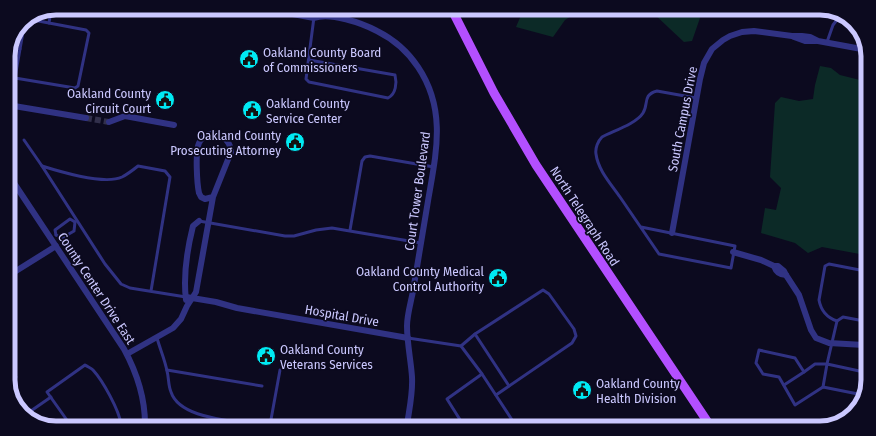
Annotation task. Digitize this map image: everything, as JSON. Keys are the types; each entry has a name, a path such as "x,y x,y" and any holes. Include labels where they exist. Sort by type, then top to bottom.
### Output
{"main road":[{"name":"North Telegraph Road","path":"455,15 494,93 536,165 707,421"}],"street":[{"path":"298,15 314,18 321,15"},
{"name":"Court Tower Boulevard","path":"321,15 355,22 379,32 396,44 416,64 428,84 435,106 437,133 434,167 407,326 408,338"},
{"name":"South Campus Drive","path":"672,233 696,98 706,58 712,49 722,40 736,33 748,31 792,36 805,41 827,42 860,49"},
{"path":"15,106 86,118"},
{"path":"109,122 126,116 174,125"},
{"path":"189,298 196,292 213,197 230,158 231,150 229,143 224,137 213,134 207,135 201,140 198,144 197,150 199,193 201,197 205,199 213,197"},
{"name":"County Center Drive East","path":"15,184 53,237 56,246 127,354 141,389 145,421"},
{"path":"127,354 170,331 176,326 183,316 189,298 185,270 188,250 193,226 199,221"},
{"path":"15,272 56,246"},
{"path":"733,252 757,258 774,266 775,270 782,275 786,275 802,299 813,334 819,340 831,343 861,346"},
{"name":"Hospital Drive","path":"189,298 216,302 237,308 408,338"},
{"path":"408,338 412,388 408,421"}],"lane":[{"path":"309,60 395,75 397,80 395,91 392,96 388,98 309,82 306,79 314,15"},
{"path":"49,23 50,16"},
{"path":"827,42 836,19"},
{"path":"23,31 15,78 76,88 78,86 89,33 86,30 35,20"},
{"path":"16,48 20,49"},
{"path":"641,228 735,246 731,268 659,254 641,228 601,169 596,153 598,141 602,137 636,120 644,113 648,97 653,92 657,91 696,98"},
{"path":"24,140 42,166 76,222 121,284 130,288 189,298"},
{"path":"350,230 362,161 365,157 370,156 434,167"},
{"path":"42,166 64,173 106,179 121,177 138,166 165,171 170,177 151,291"},
{"path":"70,219 76,222 74,231 62,238 53,237 55,230 70,219"},
{"path":"199,221 285,236 294,236 327,228 350,230 421,243"},
{"path":"861,270 829,264 825,266 818,300 829,319 837,321 843,317 861,320"},
{"path":"461,346 475,334 543,290 549,294 574,329 576,336 572,343 496,395"},
{"path":"823,387 831,343 836,333 837,321"},
{"path":"475,334 509,386"},
{"path":"157,338 167,370 171,394 180,405 188,411 204,416 232,421"},
{"path":"408,338 461,346 482,374 513,421"},
{"path":"804,372 796,358 759,350 756,363 759,368 763,374 779,377 795,405 823,387 859,394"},
{"path":"784,385 815,364 827,364 861,371"},
{"path":"68,421 47,392 85,365 92,369 101,380 120,416 121,421"},
{"path":"167,370 262,386"},
{"path":"271,421 280,370"},
{"path":"461,421 447,399 482,374"},
{"path":"30,412 51,397"}],"green space":[{"path":"521,15 573,15 565,20 553,37 516,27"},
{"path":"655,15 700,15 700,18 692,41 684,42"},
{"path":"820,66 831,68 840,75 861,80 861,254 822,247 808,253 795,243 761,233 765,208 776,210 781,188 770,177 775,103 781,97 799,101 813,99"}],"tunnel":[{"path":"86,118 109,122"}],"place":[{"name":"Oakland County Board of Commissioners","path":"249,59"},
{"name":"Oakland County Circuit Court","path":"165,100"},
{"name":"Oakland County Service Center","path":"252,110"},
{"name":"Oakland County Prosecuting Attorney","path":"295,142"},
{"name":"Oakland County Medical Control Authority","path":"498,278"},
{"name":"Oakland County Veterans Services","path":"266,356"},
{"name":"Oakland County Health Division","path":"582,390"}]}
